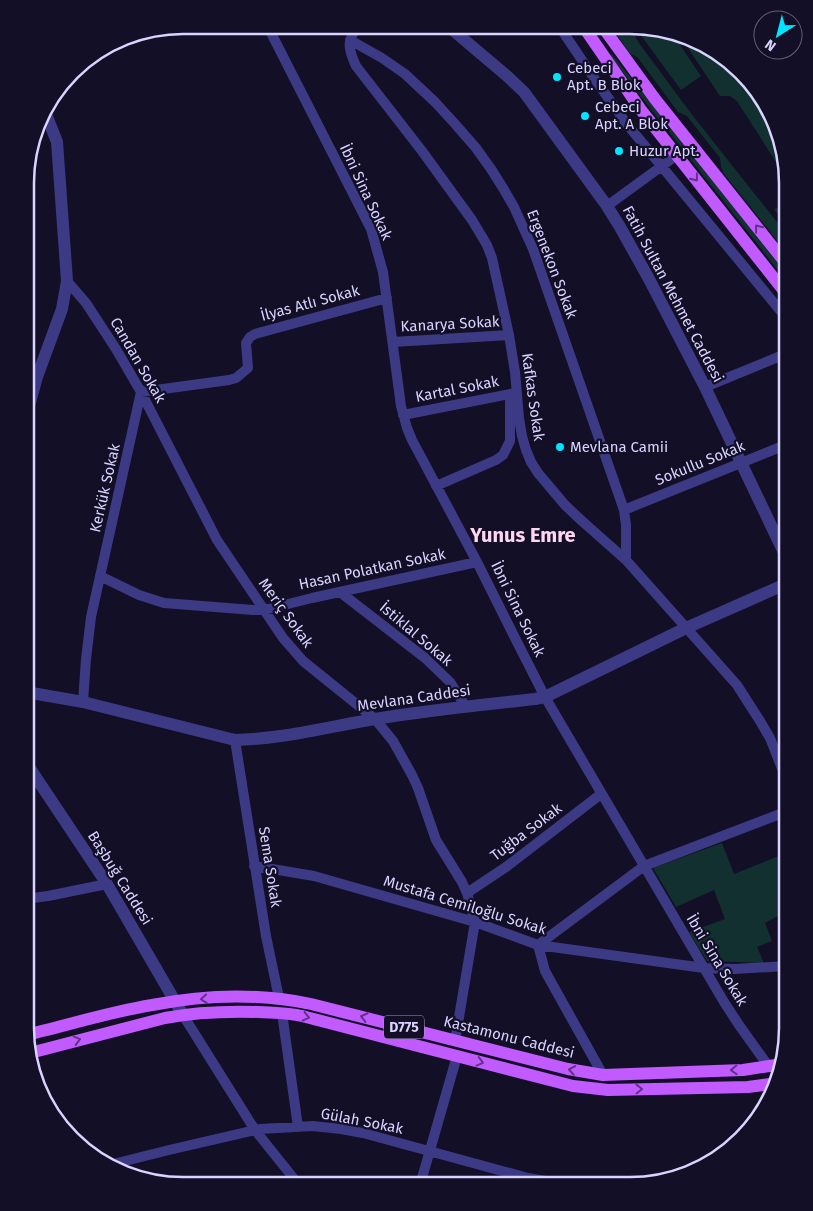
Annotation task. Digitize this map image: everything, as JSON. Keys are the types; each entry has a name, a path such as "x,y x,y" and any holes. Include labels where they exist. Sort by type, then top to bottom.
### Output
{"main road":[{"path":"588,34 641,110 779,285"},
{"path":"591,39 596,34"},
{"path":"608,34 655,99 779,255"},
{"name":"Kastamonu Caddesi","path":"34,1033 136,1008 175,1001 218,998 279,998 310,1004 568,1069 603,1075 743,1070 774,1066"},
{"name":"Kastamonu Caddesi","path":"36,1051 156,1020 183,1015 216,1012 282,1013 302,1016 573,1086 608,1090 748,1087 768,1084"}],"street":[{"name":"İbni Sina Sokak","path":"272,34 371,229 383,272 403,415 412,440 477,562 545,697 704,968 739,1025 769,1067"},
{"path":"350,40 353,34"},
{"name":"Fatih Sultan Mehmet Caddesi","path":"457,34 524,92 607,206 631,245 705,386 779,542"},
{"path":"564,34 610,100 661,166 779,309"},
{"name":"Kafkas Sokak","path":"350,40 350,52 356,66 422,151 481,233 492,258 509,335 515,372 514,394 522,436 526,450 538,473 576,516 626,560 737,685 770,738 779,759"},
{"name":"Ergenekon Sokak","path":"350,40 395,67 419,86 435,102 476,148 503,188 518,216 533,249 624,510 626,560"},
{"path":"34,388 62,309 67,281 57,142 48,120"},
{"path":"607,206 676,155"},
{"name":"Candan Sokak","path":"67,281 93,313 116,349 141,392 175,460"},
{"name":"İlyas Atlı Sokak","path":"141,392 236,378 248,368 246,343 250,337 260,332 386,298"},
{"name":"Kanarya Sokak","path":"392,342 509,335"},
{"path":"705,386 779,357"},
{"name":"Kerkük Sokak","path":"83,702 91,617 141,392"},
{"path":"436,486 496,460 503,455 510,441 514,394"},
{"name":"Kartal Sokak","path":"403,415 514,394"},
{"name":"Sokullu Sokak","path":"624,510 779,447"},
{"name":"Meriç Sokak","path":"175,460 217,540 288,644 303,661 376,719 393,741 418,788 436,840 468,893 475,922"},
{"name":"Hasan Polatkan Sokak","path":"100,576 139,595 164,603 264,610 477,562"},
{"name":"Mevlana Caddesi","path":"34,693 83,702 235,740 312,732 376,719 535,700 545,697 686,628 779,587"},
{"name":"İstiklal Sokak","path":"340,592 425,658 450,682 466,707"},
{"name":"Sema Sokak","path":"235,740 254,866 279,998"},
{"name":"Başbuğ Caddesi","path":"34,780 107,884 183,1015"},
{"name":"Tuğba Sokak","path":"468,893 506,867 601,794"},
{"path":"603,1075 545,971 538,945 644,866 779,814"},
{"name":"Mustafa Cemiloğlu Sokak","path":"254,866 314,876 475,922 538,945 704,968 734,969 779,966"},
{"path":"34,898 107,884"},
{"path":"455,1041 475,922"},
{"path":"282,1013 298,1126"},
{"path":"183,1015 255,1130 293,1177"},
{"path":"422,1177 457,1056"},
{"name":"Gülah Sokak","path":"119,1162 255,1130 298,1126 332,1128 363,1133 430,1151 512,1177"}],"green space":[{"path":"617,34 634,34 690,112 779,225 779,243 725,175 721,167 720,158 687,116 678,112 638,58 628,52"},
{"path":"640,35 678,42 701,76 681,90"},
{"path":"686,45 705,54 721,65 736,77 748,92 768,126 778,166 737,101 730,96 720,96"},
{"path":"612,54 779,265 779,272 642,98 610,55"},
{"path":"779,207 779,216 774,209"},
{"path":"722,843 734,874 779,856 779,915 765,923 772,941 757,947 764,963 707,961 689,932 725,919 714,890 676,907 653,868"}],"place":[{"name":"Cebeci Apt. B Blok","path":"557,77"},
{"name":"Cebeci Apt. A Blok","path":"585,116"},
{"name":"Huzur Apt.","path":"619,151"},
{"name":"Mevlana Camii","path":"560,447"}],"district":[{"name":"Yunus Emre","path":"523,535"}]}
